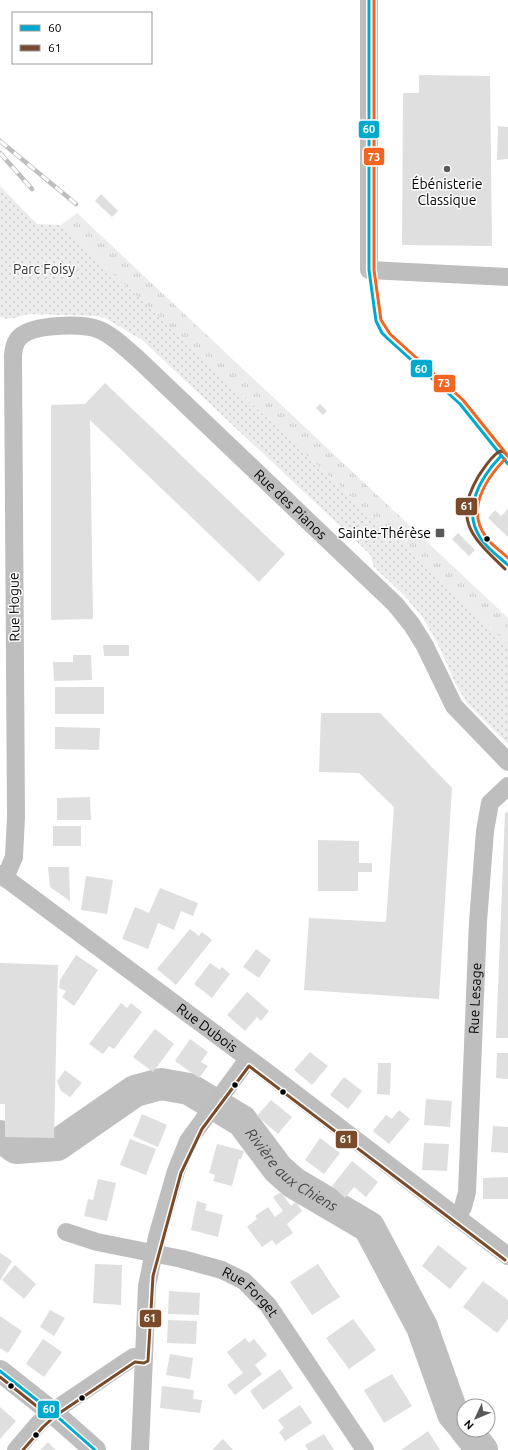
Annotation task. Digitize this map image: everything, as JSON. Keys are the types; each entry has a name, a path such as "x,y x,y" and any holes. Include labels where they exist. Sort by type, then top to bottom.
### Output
{"street":[{"path":"368,0 369,270 508,277"},
{"name":"Rue des Pianos","path":"20,336 37,328 56,326 90,327 106,333 130,352 395,604 422,641 454,706 508,762"},
{"name":"Rue Hogue","path":"2,876 14,857 16,817 12,364 14,348 20,336"},
{"name":"Rue Lesage","path":"457,1217 463,1207 467,1192 478,922 484,831 490,803 508,786"},
{"name":"Rue Dubois","path":"2,876 248,1059 508,1256"},
{"path":"140,1450 147,1286 152,1254 182,1154 191,1136 248,1059"},
{"name":"Rue Forget","path":"66,1232 97,1242 182,1259 222,1270 238,1277 250,1286 268,1305 365,1450"},
{"path":"16,1450 39,1423 52,1412 134,1357 144,1358"},
{"path":"0,1371 52,1412 95,1450"}],"green space":[{"name":"Parc Foisy","path":"0,186 37,224 61,225 508,644 508,744 467,703 455,683 441,650 423,618 404,595 374,567 370,554 142,340 107,319 98,316 30,314 11,319 0,317"},
{"path":"77,213 508,618 508,644 61,225"}],"building":[{"name":"Ébénisterie Classique","path":"419,75 490,76 492,246 402,245 403,93 419,93"},
{"path":"498,126 508,127 508,159 497,160"},
{"path":"101,194 118,211 112,217 95,201"},
{"path":"105,383 285,554 259,582 90,420 93,619 51,620 51,405 85,404"},
{"path":"320,404 327,411 323,415 316,408"},
{"path":"508,509 508,537 488,518 495,510 501,516"},
{"path":"458,533 475,550 469,556 452,539"},
{"path":"103,645 129,645 129,656 104,656"},
{"path":"73,655 91,655 92,680 54,681 53,662 73,662"},
{"path":"55,687 104,687 104,714 55,714"},
{"path":"321,713 380,713 452,788 439,999 304,990 309,918 386,922 394,807 359,773 319,772"},
{"path":"55,727 100,728 99,750 55,749"},
{"path":"90,797 91,820 57,820 57,798"},
{"path":"508,812 508,1038 496,1038 505,813"},
{"path":"53,826 81,826 81,846 53,846"},
{"path":"318,840 359,841 359,863 372,863 372,872 358,872 358,891 318,891"},
{"path":"48,867 69,867 70,901 50,887"},
{"path":"86,876 113,880 107,914 81,910"},
{"path":"160,888 198,903 193,916 181,911 174,930 158,923 148,949 122,939 135,907 149,913"},
{"path":"190,929 199,936 202,932 212,940 176,985 157,969"},
{"path":"256,949 271,960 259,978 243,967"},
{"path":"76,955 98,970 74,1006 62,997 66,991 59,988 60,980"},
{"path":"0,963 58,965 54,1138 5,1137 5,1104 0,1104"},
{"path":"210,963 220,970 222,967 230,974 212,998 194,984"},
{"path":"247,992 269,1011 261,1021 257,1017 245,1031 227,1015"},
{"path":"121,1003 127,1008 131,1003 142,1012 114,1049 109,1046 103,1054 89,1044"},
{"path":"155,1029 174,1044 153,1072 133,1057"},
{"path":"190,1039 208,1052 201,1062 208,1066 199,1078 175,1061"},
{"path":"310,1052 328,1066 312,1085 294,1070"},
{"path":"497,1053 508,1053 508,1079 496,1078"},
{"path":"378,1063 391,1063 390,1095 377,1094"},
{"path":"65,1070 82,1083 70,1097 61,1091 57,1081"},
{"path":"344,1077 362,1091 348,1109 330,1095"},
{"path":"426,1099 452,1101 450,1127 424,1125"},
{"path":"271,1100 292,1117 278,1134 257,1116"},
{"path":"399,1110 410,1119 389,1144 373,1131 386,1115 392,1119"},
{"path":"142,1114 167,1125 158,1147 133,1136"},
{"path":"493,1126 508,1127 508,1153 491,1152"},
{"path":"320,1138 340,1153 324,1174 305,1160"},
{"path":"130,1139 156,1149 146,1175 120,1165"},
{"path":"424,1143 449,1144 447,1171 422,1170"},
{"path":"217,1144 244,1151 241,1159 239,1159 232,1186 213,1181 215,1175 209,1173"},
{"path":"352,1161 378,1182 366,1197 354,1187 345,1198 332,1186"},
{"path":"508,1177 508,1199 483,1199 483,1178"},
{"path":"98,1179 116,1183 107,1221 84,1216 88,1199 93,1200"},
{"path":"281,1192 291,1206 296,1202 302,1211 287,1224 293,1233 276,1245 272,1240 262,1247 247,1227 257,1219 255,1216 268,1207 275,1217 283,1211 273,1197"},
{"path":"197,1201 207,1204 205,1210 223,1215 218,1237 191,1230"},
{"path":"438,1245 467,1268 450,1289 422,1266"},
{"path":"0,1253 12,1261 0,1281"},
{"path":"95,1264 122,1265 121,1305 93,1303"},
{"path":"318,1264 340,1297 312,1315 290,1282"},
{"path":"15,1265 36,1284 24,1299 2,1280"},
{"path":"483,1281 508,1300 508,1319 497,1333 463,1307"},
{"path":"169,1291 200,1293 199,1315 168,1314"},
{"path":"50,1310 65,1318 54,1336 40,1327"},
{"path":"0,1316 22,1331 8,1353 0,1348"},
{"path":"353,1319 376,1350 349,1369 326,1338"},
{"path":"168,1320 197,1321 196,1344 167,1343"},
{"path":"245,1338 249,1343 254,1339 267,1355 255,1365 262,1374 235,1395 227,1385 243,1373 227,1352"},
{"path":"43,1339 62,1352 44,1377 26,1364"},
{"path":"170,1354 193,1358 190,1379 166,1375"},
{"path":"280,1369 293,1388 263,1410 250,1391"},
{"path":"392,1374 412,1406 384,1423 364,1390"},
{"path":"162,1386 194,1390 193,1399 202,1400 200,1413 160,1408"},
{"path":"300,1405 312,1423 285,1441 279,1432 284,1428 278,1420"},
{"path":"0,1407 16,1421 0,1439"},
{"path":"428,1431 440,1450 401,1450"},
{"path":"324,1434 334,1450 308,1450 305,1445"},
{"path":"223,1439 233,1450 212,1450"},
{"path":"48,1442 56,1450 40,1450"}],"waterway":[{"name":"Rivière aux Chiens","path":"0,1136 16,1148 57,1145 135,1091 161,1084 189,1089 242,1121 278,1169 294,1183 369,1227 422,1327 453,1414 456,1418"},
{"name":"Rivière aux Chiens","path":"472,1438 482,1450"}],"railway":[{"path":"0,141 76,204"},
{"path":"0,153 32,189"}],"transit line":[{"name":"60","path":"369,0 369,270 376,321 382,333 387,338 460,404 508,464"},
{"name":"73","path":"374,0 374,270 381,320 390,334 463,400 508,456"},
{"name":"61","path":"505,569 476,538 470,528 467,518 467,506 470,492 485,466 500,451 504,452 508,456"},
{"name":"60","path":"501,456 480,484 473,506 473,517 475,528 481,539 490,550 508,565"},
{"name":"73","path":"505,459 491,476 480,496 478,516 480,527 488,540 508,558"},
{"name":"61","path":"23,1450 55,1416 135,1362 144,1363 148,1361 153,1276 181,1173 202,1129 249,1066 505,1260"},
{"name":"60","path":"0,1371 52,1412 95,1450"},
{"name":"61","path":"0,1377 49,1416"}],"place":[{"name":"Ébénisterie Classique","path":"447,169"},
{"name":"Sainte-Thérèse","path":"440,533"}]}
